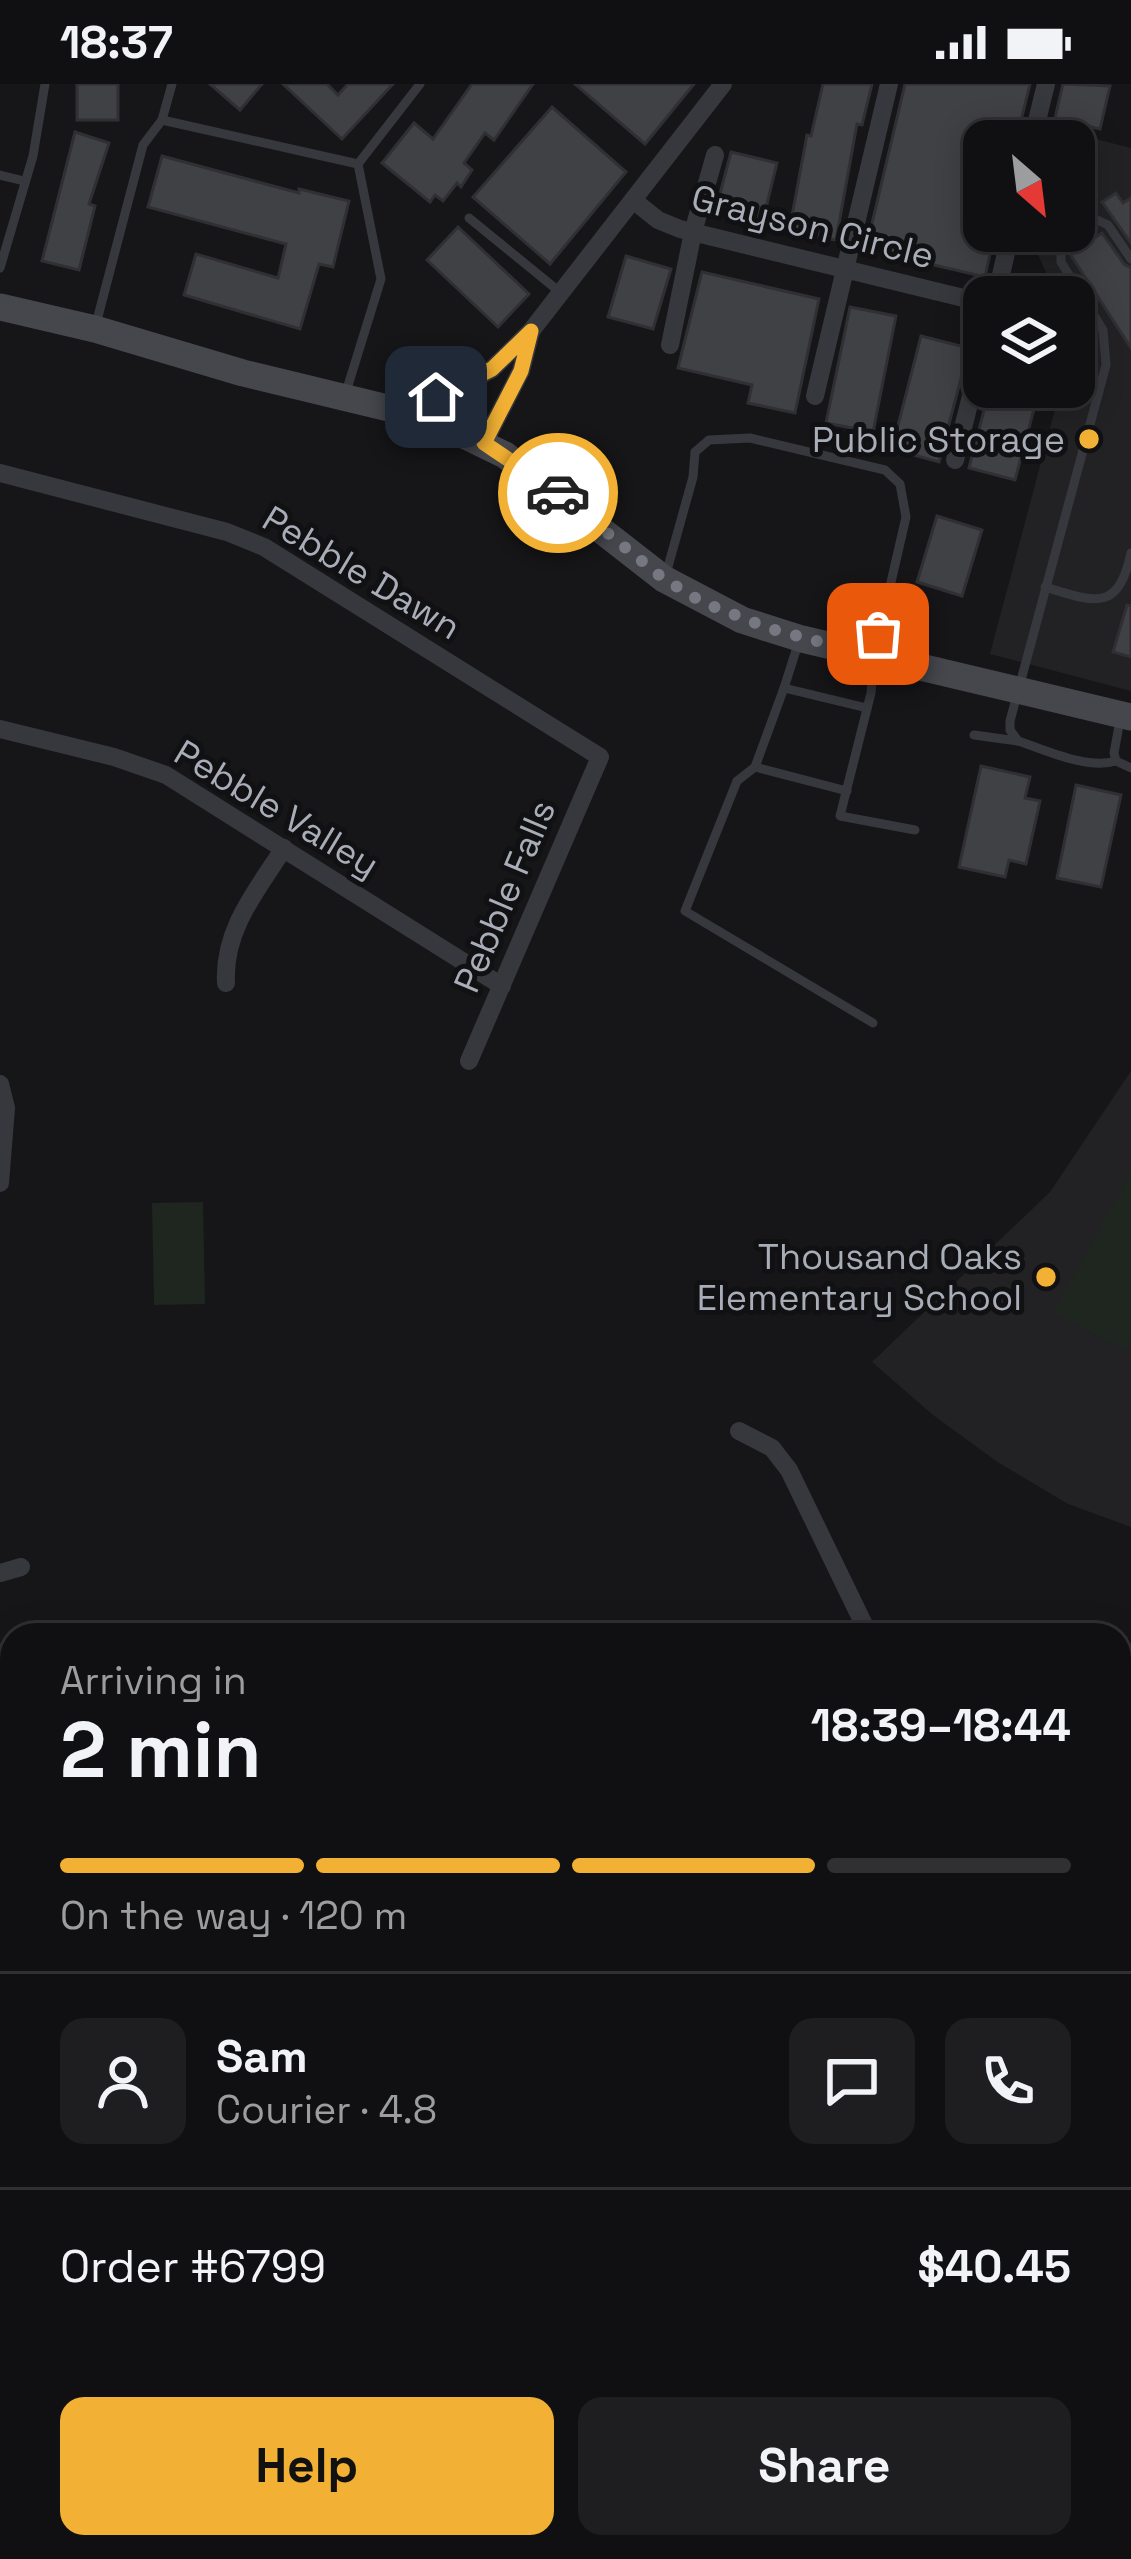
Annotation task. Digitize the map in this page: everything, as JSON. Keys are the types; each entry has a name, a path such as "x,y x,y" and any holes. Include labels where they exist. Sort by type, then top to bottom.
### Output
{"main road":[{"path":"0,307 417,415 484,443 561,495 664,579 742,620 1126,716"}],"street":[{"path":"380,406 436,397 492,369 531,331 723,84"},
{"path":"815,396 889,84"},
{"path":"1037,120 1046,84"},
{"path":"670,345 693,232 715,155"},
{"name":"Grayson Circle","path":"633,200 658,220 693,232 963,298"},
{"path":"484,443 521,371 531,331"},
{"path":"955,460 968,408"},
{"name":"Pebble Dawn","path":"0,473 227,532 264,547 600,757"},
{"name":"Pebble Valley","path":"0,729 166,775 502,986"},
{"name":"Pebble Falls","path":"469,1061 600,757"},
{"path":"226,982 232,930 284,848"},
{"path":"0,1084 6,1108 0,1183"},
{"path":"739,1431 772,1448 789,1471 862,1623"},
{"path":"0,1573 21,1567"}],"lane":[{"path":"0,268 33,156 45,84"},
{"path":"95,329 143,145 162,120 172,84"},
{"path":"345,398 382,279 358,164 419,84"},
{"path":"162,120 358,164"},
{"path":"0,175 24,181"},
{"path":"470,218 561,293"},
{"path":"1018,741 1010,721 1106,365 1103,330 1061,262 1061,250 1084,224 1095,219 1108,225 1131,259"},
{"path":"664,579 693,477 695,452 709,440 751,438 885,470 900,484 906,517 874,656 868,708 840,816 915,830"},
{"path":"1046,587 1089,600 1108,598 1125,581 1131,553"},
{"path":"800,638 754,766 737,781 685,911 873,1023"},
{"path":"784,688 868,708"},
{"path":"1116,761 1114,753 1126,716"},
{"path":"974,735 1106,764 1116,761 1131,768"},
{"path":"754,766 847,791"}],"shaded area":[{"name":"Public Storage","path":"1095,139 1131,148 1131,691 990,654 1055,408 1095,408 1095,276 1048,276 1037,252 1095,252"},
{"name":"Thousand Oaks Elementary School","path":"1131,1071 1131,1527 1068,1504 996,1461 872,1362 1050,1192"},
{"path":"1131,1173 1131,1336 1123,1350 1054,1312"},
{"path":"203,1202 205,1304 154,1305 152,1203"}],"building":[{"path":"77,84 118,84 118,120 77,120"},
{"path":"210,84 262,84 240,110"},
{"path":"283,84 327,84 338,95 348,84 393,84 342,139"},
{"path":"472,84 533,84 494,140 485,133 464,163 472,170 461,187 457,183 443,201 435,195 430,202 382,163 414,123 433,139"},
{"path":"575,84 694,84 645,144"},
{"path":"823,84 872,84 862,125 857,124 836,240 789,232 807,135 811,136"},
{"path":"905,84 1030,84 1021,120 963,120 963,252 990,252 985,276 866,249"},
{"path":"1063,84 1110,86 1100,129 1095,128 1095,120 1055,118"},
{"path":"552,107 626,172 550,264 473,197"},
{"path":"75,132 109,143 89,204 95,206 79,270 42,261"},
{"path":"731,152 777,163 762,224 715,213"},
{"path":"162,156 299,193 299,189 349,201 333,267 319,264 300,329 184,295 196,254 278,278 286,244 148,207"},
{"path":"1116,193 1123,203 1131,198 1131,243 1102,202"},
{"path":"458,227 529,294 498,327 427,260"},
{"path":"1102,233 1131,268 1131,348 1095,293 1095,276 1084,276 1070,254 1095,252 1095,238"},
{"path":"626,256 671,269 653,329 608,317"},
{"path":"702,272 819,299 795,413 748,403 752,385 678,368"},
{"path":"850,307 896,316 873,432 826,423"},
{"path":"921,336 963,346 963,371 939,462 892,449"},
{"path":"985,408 1034,408 1015,480 969,468"},
{"path":"937,516 982,530 962,596 917,582"},
{"path":"1127,605 1131,606 1131,657 1113,652"},
{"path":"981,766 1030,777 1025,798 1040,801 1026,864 1009,860 1005,877 959,867"},
{"path":"1076,785 1121,795 1101,887 1057,878"}],"way so far":[{"path":"558,493 664,579 742,620 874,656 878,634"}],"place":[{"name":"Public Storage","path":"1089,439"},
{"name":"Thousand Oaks Elementary School","path":"1046,1277"}],"route":[{"path":"436,397 492,369 531,331 521,371 484,443 558,493"}]}
